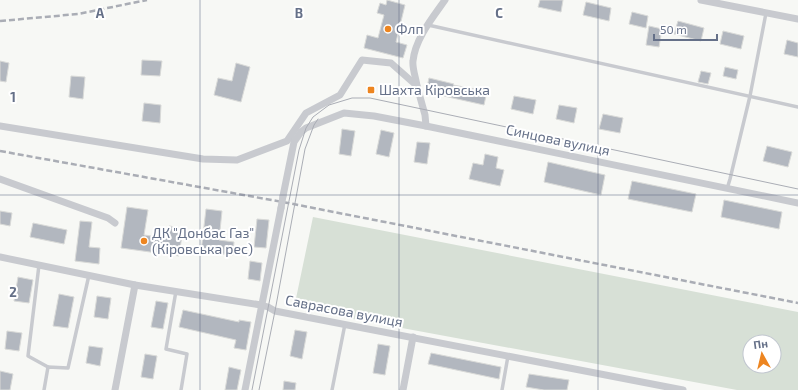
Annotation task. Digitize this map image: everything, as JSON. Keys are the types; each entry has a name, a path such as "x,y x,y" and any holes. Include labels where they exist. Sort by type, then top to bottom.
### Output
{"street":[{"path":"426,126 412,62 415,50 427,25 445,0"},
{"path":"701,0 798,19"},
{"path":"0,126 203,159 237,160 287,141 306,113 340,95 362,60 391,63 417,86"},
{"name":"Синцова вулиця","path":"245,390 294,142 301,132 344,113 374,116 426,126 798,203"},
{"path":"0,179 108,218 115,223"},
{"name":"Саврасова вулиця","path":"0,257 135,285 261,305 275,311 683,390"},
{"path":"115,390 135,285"},
{"path":"403,390 413,337"}],"lane":[{"path":"727,189 750,96 766,13"},
{"path":"427,25 798,107"},
{"path":"38,265 28,356 48,367 68,368 89,275"},
{"path":"176,291 166,349 187,354 180,390"},
{"path":"332,390 345,324"},
{"path":"502,390 508,355"},
{"path":"44,390 48,367"}],"shaded area":[{"path":"313,217 798,312 798,390 737,390 294,308"}],"building":[{"path":"387,0 405,5 396,42 407,45 403,58 364,48 367,35 378,38 384,15 377,13 380,3 386,5"},
{"path":"540,0 563,0 561,12 538,7"},
{"path":"586,2 611,8 609,21 583,15"},
{"path":"632,12 648,16 646,28 629,24"},
{"path":"678,21 704,28 701,41 674,34"},
{"path":"649,26 662,29 659,47 646,45"},
{"path":"723,31 744,36 741,49 720,44"},
{"path":"787,40 798,43 798,57 784,54"},
{"path":"142,60 162,61 160,76 141,75"},
{"path":"0,61 9,63 6,82 0,81"},
{"path":"236,63 250,67 241,102 214,95 218,78 232,81"},
{"path":"725,67 738,70 736,79 723,76"},
{"path":"701,71 711,73 708,84 698,82"},
{"path":"71,76 85,77 83,99 69,97"},
{"path":"429,78 454,84 453,85 487,91 484,105 426,92"},
{"path":"514,96 536,100 533,114 511,109"},
{"path":"144,103 161,105 160,123 142,121"},
{"path":"559,105 577,108 574,123 556,119"},
{"path":"603,114 623,118 620,133 599,129"},
{"path":"342,129 355,131 351,156 339,154"},
{"path":"381,130 394,133 389,157 376,154"},
{"path":"417,142 430,143 427,164 414,162"},
{"path":"767,146 792,152 788,167 763,161"},
{"path":"485,154 498,157 496,168 504,170 500,186 469,179 473,163 483,165"},
{"path":"548,162 605,175 601,195 544,182"},
{"path":"632,181 696,194 692,212 628,199"},
{"path":"724,200 782,212 779,229 721,217"},
{"path":"127,207 148,210 144,235 167,238 169,226 183,228 179,256 121,248"},
{"path":"206,209 222,211 219,240 234,242 233,255 201,252"},
{"path":"0,211 12,213 10,226 0,224"},
{"path":"257,219 269,220 266,248 254,247"},
{"path":"80,221 92,222 89,247 100,248 99,264 75,261"},
{"path":"33,223 67,230 64,244 30,237"},
{"path":"250,261 262,263 260,281 248,279"},
{"path":"18,277 33,280 29,303 14,301"},
{"path":"59,294 74,297 68,328 53,326"},
{"path":"97,296 111,298 108,319 94,317"},
{"path":"156,301 168,303 163,329 151,327"},
{"path":"183,310 239,322 239,320 251,322 246,350 234,348 236,340 179,327"},
{"path":"295,330 307,332 302,359 290,356"},
{"path":"7,331 22,333 19,351 5,349"},
{"path":"378,344 390,346 385,375 373,373"},
{"path":"89,346 103,348 100,366 86,363"},
{"path":"431,353 501,367 499,379 428,364"},
{"path":"145,354 157,356 153,379 141,377"},
{"path":"229,367 241,370 237,390 225,390"},
{"path":"0,371 13,374 10,390 0,390"},
{"path":"529,374 569,380 567,390 544,390 526,387"},
{"path":"284,381 296,383 295,390 283,390"}],"tram line":[{"path":"252,390 299,150 306,128 313,117 329,105 352,98 370,98 798,189"},
{"path":"259,390 305,149 314,125 318,119"}],"railway":[{"path":"0,21 78,14 147,0"},
{"path":"0,151 288,203 798,303"}],"place":[{"name":"Флп","path":"388,29"},
{"name":"Шахта Кіровська","path":"371,90"},
{"name":"ДК \"Донбас Газ\" (Кіровська рес)","path":"144,241"}]}
